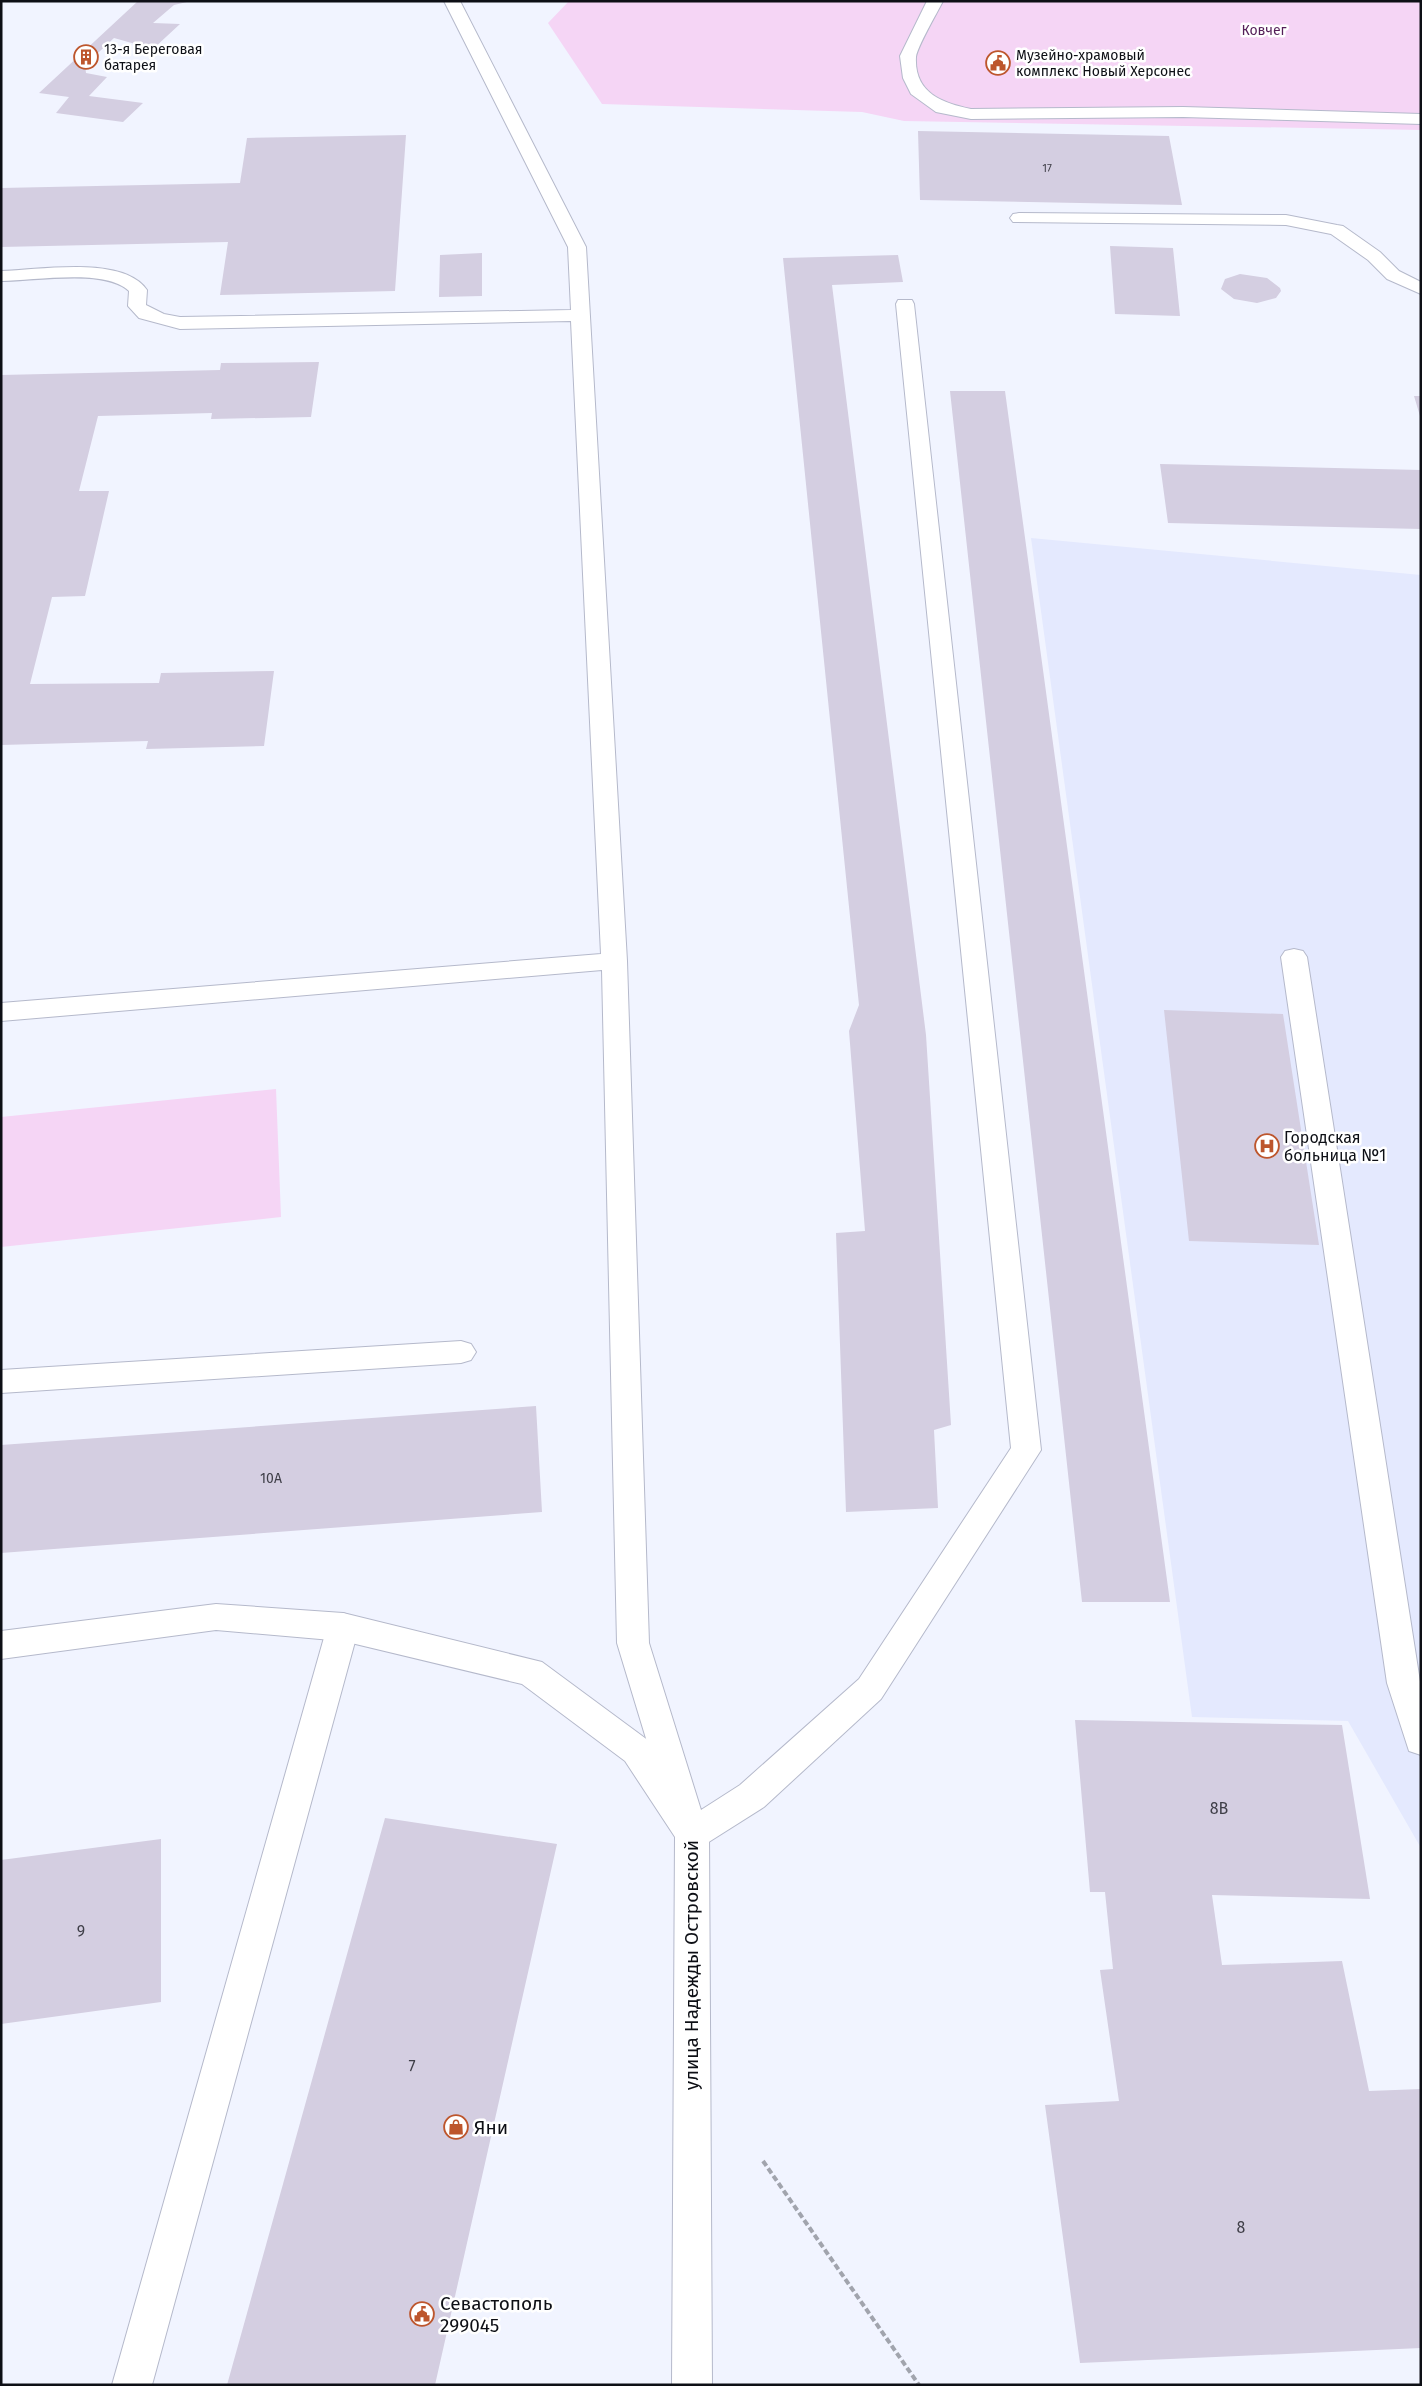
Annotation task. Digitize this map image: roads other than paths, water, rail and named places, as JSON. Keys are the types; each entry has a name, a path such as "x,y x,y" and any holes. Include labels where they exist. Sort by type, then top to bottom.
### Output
{"street":[{"path":"452,1 577,246 614,961 633,1643 692,1834 752,1796 870,1689 934,1588 1026,1450 905,304"},
{"path":"935,1 908,56 910,78 919,94 942,108 971,114 1183,112 1421,119"},
{"path":"1019,218 1286,220 1337,230 1374,256 1393,276 1421,289"},
{"path":"1,276 96,274 118,276 131,282 138,290 137,306 146,314 180,323 580,315"},
{"path":"1294,957 1403,1683 1421,1741"},
{"path":"1,1012 614,961"},
{"path":"1,1382 461,1352"},
{"name":"улица Надежды Островской","path":"1,1644 216,1617 343,1627 531,1672 637,1750 692,1834 692,2385"},
{"path":"132,2385 343,1627"}],"place":[{"name":"13-я Береговая батарея","path":"86,57"},
{"name":"Музейно-храмовый комплекс Новый Херсонес","path":"998,63"},
{"name":"Городская больница №1","path":"1267,1146"},
{"name":"Яни","path":"456,2127"},
{"name":"Севастополь 299045","path":"422,2314"}],"park label":[{"name":"Ковчег","path":"1264,30"}]}
